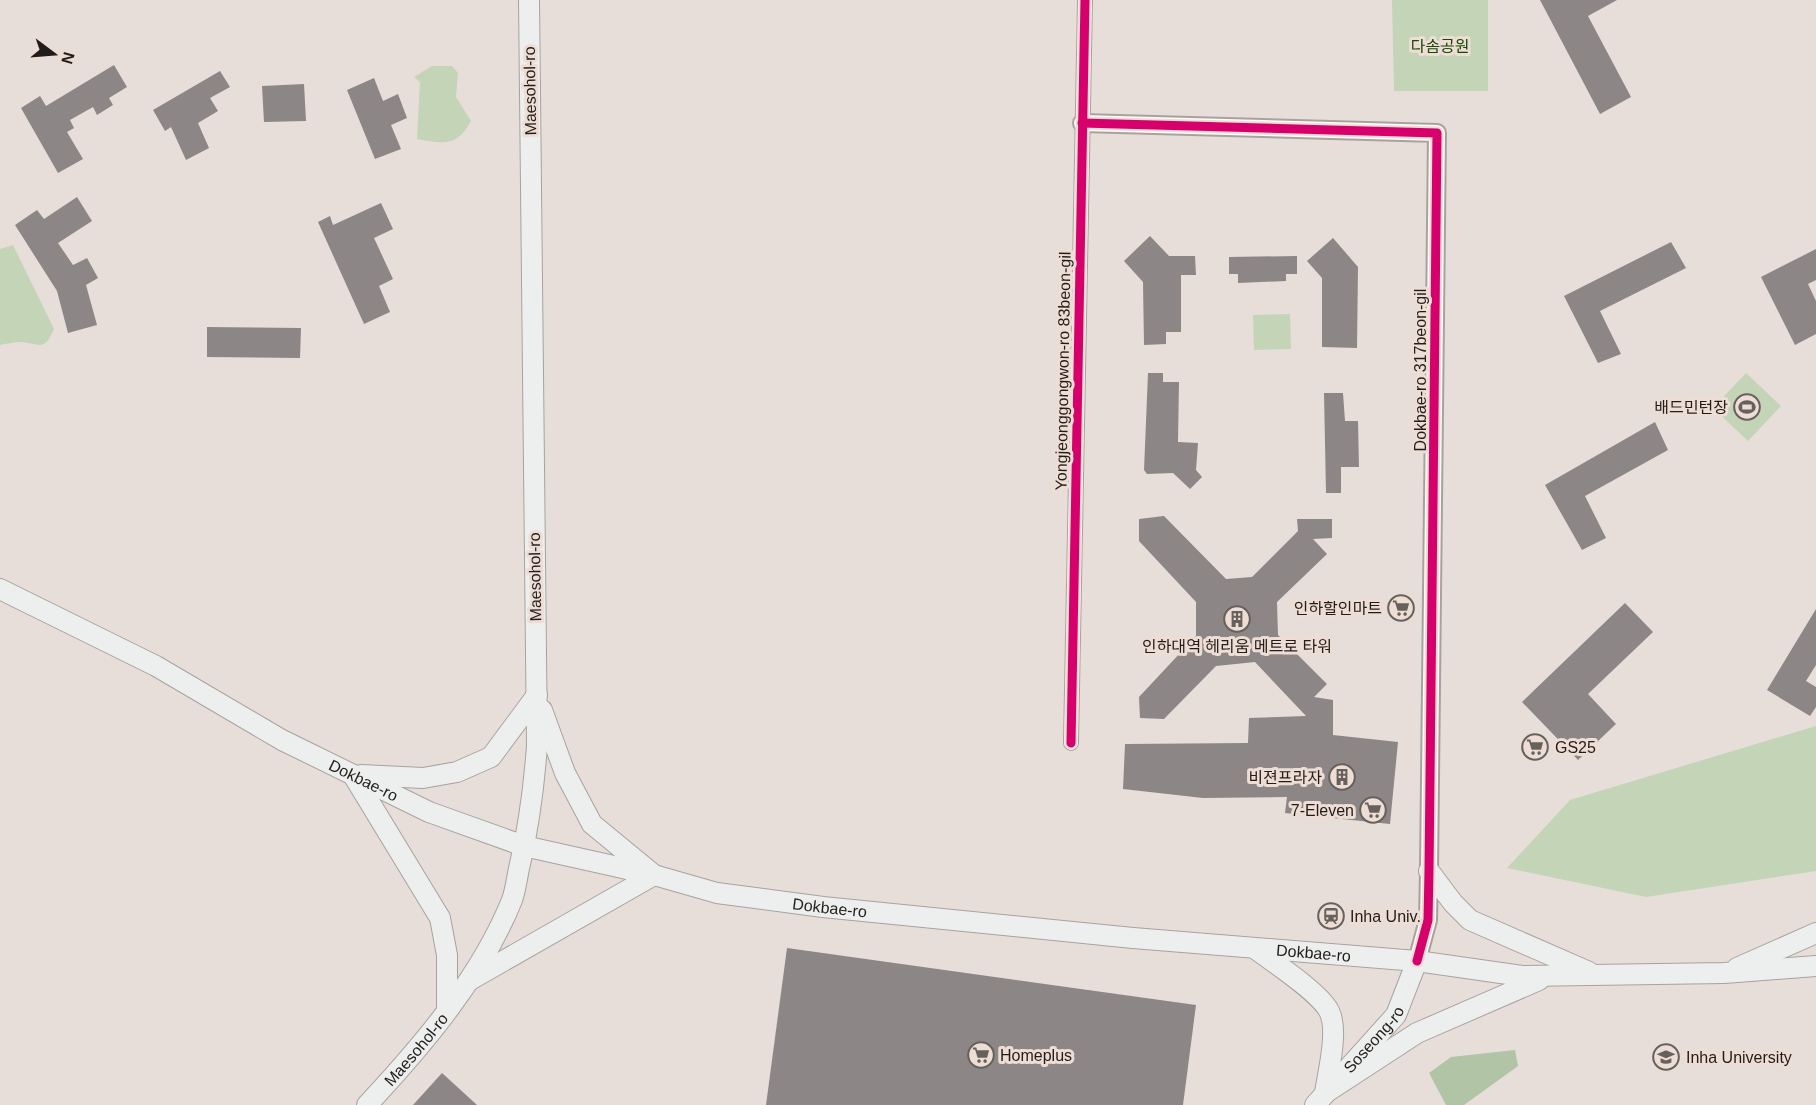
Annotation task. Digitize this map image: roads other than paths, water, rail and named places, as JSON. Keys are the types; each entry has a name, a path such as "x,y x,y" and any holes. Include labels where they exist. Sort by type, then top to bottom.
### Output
{"main road":[{"name":"Maesohol-ro","path":"367,1105 396,1074 468,982 489,948 512,898 534,788 537,695 529,0"},
{"name":"Dokbae-ro","path":"0,589 156,666 282,740 429,812 524,846 654,875 717,893 823,907 1254,948 1417,961 1522,976 1724,974 1816,966"},
{"path":"352,775 423,778 457,772 491,757 537,695"},
{"path":"468,982 654,875 592,824 565,773 537,695"},
{"path":"352,775 440,918 447,955 447,1009"},
{"path":"1429,871 1453,903 1470,920 1598,975"},
{"name":"Dokbae-ro","path":"1724,974 1816,933"},
{"path":"1254,948 1316,996 1329,1010 1333,1023 1332,1047 1320,1099"},
{"name":"Soseong-ro","path":"1320,1099 1396,1015 1417,961"},
{"path":"1320,1099 1432,1025 1547,976"}],"street":[{"name":"Yongjeonggongwon-ro 83beon-gil","path":"1071,743 1084,0"},
{"name":"Dokbae-ro 317beon-gil","path":"1082,123 1437,132 1428,920 1417,961"}],"place":[{"name":"배드민턴장","path":"1747,407"},
{"name":"인하할인마트","path":"1401,608"},
{"name":"인하대역 헤리움 메트로 타워","path":"1237,619"},
{"name":"GS25","path":"1535,747"},
{"name":"비젼프라자","path":"1342,777"},
{"name":"7-Eleven","path":"1373,810"},
{"name":"Inha Univ.","path":"1331,916"},
{"name":"Homeplus","path":"981,1055"},
{"name":"Inha University","path":"1666,1057"}],"park label":[{"name":"다솜공원","path":"1440,46"}]}
